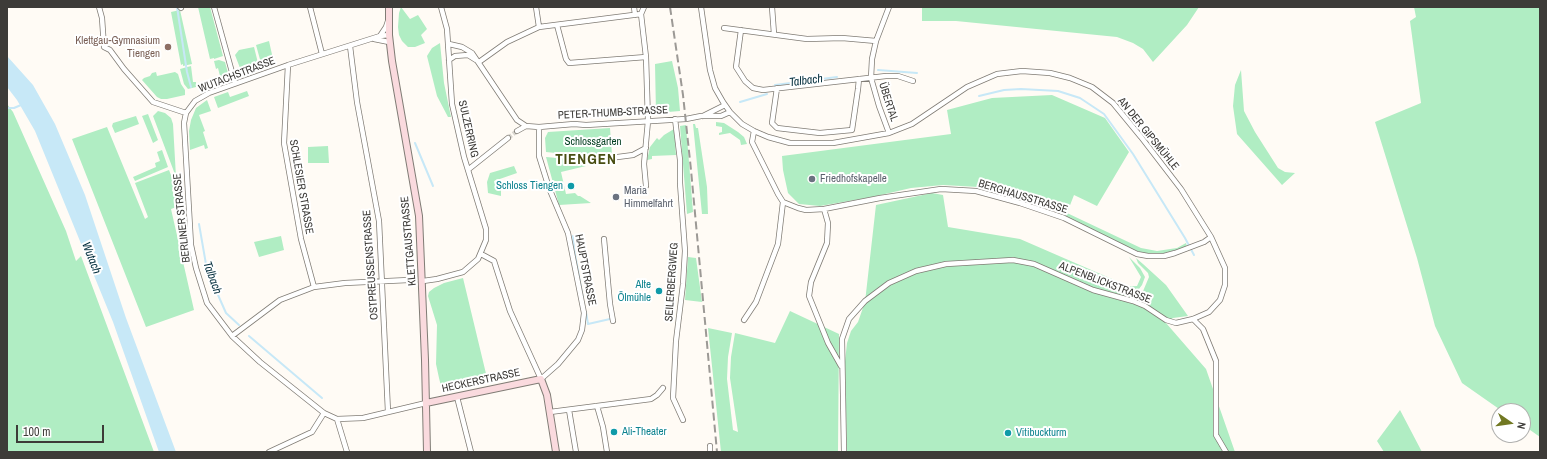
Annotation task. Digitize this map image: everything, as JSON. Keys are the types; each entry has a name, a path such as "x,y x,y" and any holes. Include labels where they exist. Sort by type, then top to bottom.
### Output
{"main road":[{"name":"KLETTGAUSTRASSE","path":"389,7 389,35 392,61 419,216 423,281 427,452"},
{"name":"HECKERSTRASSE","path":"426,403 541,379"},
{"path":"541,379 544,385 550,412 556,452"}],"street":[{"path":"99,7 102,18 104,47 110,50 124,69 153,102 186,113"},
{"path":"214,7 235,83"},
{"path":"310,7 322,54"},
{"name":"SULZERRING","path":"441,7 449,43 452,104 463,150 486,229 486,240 481,254"},
{"path":"536,7 539,27"},
{"path":"634,7 635,15"},
{"path":"644,7 641,14 646,57 648,121 644,164 646,186"},
{"name":"AN DER GIPSMÜHLE","path":"701,7 710,70 716,88 730,112 742,124 754,132 790,143 833,143 889,133 912,124 967,87 997,74 1036,71 1070,78 1092,87 1113,103 1141,136 1181,188 1210,237 1225,268 1224,292 1220,300 1209,312 1192,319"},
{"path":"772,7 774,34"},
{"name":"ÜBERTAL","path":"889,7 876,41 872,58 872,78 879,106 889,133"},
{"path":"479,62 507,42 539,27 641,14"},
{"path":"380,36 386,27 389,17"},
{"path":"557,25 566,59 569,63 646,57"},
{"path":"724,28 807,39 842,38 876,41"},
{"path":"741,30 736,66 745,81 753,88 763,90 898,76 913,81"},
{"name":"WUTACHSTRASSE","path":"186,113 200,97 235,83 322,54 380,36 389,35"},
{"name":"WUTACHSTRASSE","path":"374,39 390,46"},
{"path":"449,43 466,49 472,53 479,62 517,120 526,126 517,131"},
{"name":"OSTPREUSSENSTRASSE","path":"350,46 357,102 379,221 388,412"},
{"path":"449,60 454,56 468,55 479,62"},
{"name":"SCHLESIER STRASSE","path":"288,65 284,143 301,239 314,287"},
{"path":"777,88 772,122 777,128 820,133 852,130 859,79"},
{"name":"PETER-THUMB-STRASSE","path":"701,116 725,104"},
{"name":"PETER-THUMB-STRASSE","path":"526,126 539,127 574,124 586,125 701,116 721,116 730,112"},
{"name":"BERLINER STRASSE","path":"186,113 184,132 191,246 207,303 232,336 260,362 324,413 337,419 363,418 426,403"},
{"name":"SEILERBERGWEG","path":"675,119 680,160 680,183 685,251 683,284 676,341 673,398 683,420"},
{"name":"HAUPTSTRASSE","path":"539,127 539,156 549,188 568,232 584,313 582,330 578,340 558,364 541,379"},
{"path":"744,320 756,302 778,244 783,202 752,142 754,132"},
{"path":"469,169 508,138"},
{"path":"582,158 610,158 633,155 646,148"},
{"name":"BERGHAUSSTRASSE","path":"783,202 793,207 802,209 824,209 880,198 941,189 976,191 1020,203 1064,218 1137,254 1164,256 1204,242 1210,237"},
{"path":"824,209 828,222 827,243 811,282 809,296 828,343 842,367"},
{"path":"604,239 613,321"},
{"path":"423,281 444,278 463,272 478,259 481,254 494,261 510,311 541,379"},
{"name":"ALPENBLICKSTRASSE","path":"844,452 842,339 849,319 865,302 888,283 916,271 946,264 1013,260 1034,264 1093,290 1133,301 1145,306 1166,320 1176,323 1192,319"},
{"path":"232,336 280,300 314,287 345,283 409,280"},
{"path":"1192,319 1204,329 1216,362 1216,435 1226,452"},
{"path":"550,412 637,401 651,398 657,395 664,388"},
{"path":"457,397 471,452"},
{"path":"597,406 603,427 607,452"},
{"path":"569,410 576,452"},
{"path":"269,452 312,432 324,413"},
{"path":"337,419 347,452"},
{"path":"710,446 710,452"}],"green space":[{"path":"198,7 210,7 223,56 210,59"},
{"path":"401,7 410,19 418,15 427,29 421,35 425,43 415,47 408,47 402,41 399,35 398,27"},
{"path":"922,7 1199,7 1187,25 1153,62 1143,49 1133,43 1117,37 956,21 922,21"},
{"path":"1414,7 1540,7 1540,437 1531,431 1531,403 1491,403 1462,383 1435,326 1417,258 1375,122 1421,103 1410,21 1416,17"},
{"path":"180,10 192,64 183,66 183,64 181,65 171,12"},
{"path":"269,41 273,59 261,63 256,45"},
{"path":"440,43 444,83 451,117 448,117 437,96 427,56 432,48"},
{"path":"254,47 258,63 240,68 235,55 239,50"},
{"path":"219,60 225,62 228,73 227,77 221,80 218,68 216,69 214,61"},
{"path":"672,61 678,88 680,111 656,113 655,64"},
{"path":"191,66 193,82 196,82 196,87 188,89 184,84 180,69"},
{"path":"1241,70 1244,111 1255,132 1278,168 1285,172 1295,173 1282,185 1237,134 1233,106 1235,85"},
{"path":"156,72 157,76 175,72 178,74 181,84 185,90 185,95 167,99 157,97 142,80"},
{"path":"247,91 249,96 218,108 214,97 228,92 230,97"},
{"path":"1052,95 1105,118 1129,152 1097,206 1074,195 1067,213 978,187 943,185 911,188 872,197 820,206 799,204 788,193 783,170 782,156 951,134 947,110 992,98"},
{"path":"207,100 211,111 199,115 205,131 203,132 208,148 205,149 204,145 190,150 189,131 191,120 196,108"},
{"path":"7,104 13,112 66,231 76,261 81,256 154,452 7,452"},
{"path":"158,111 165,113 171,118 173,124 176,177 153,116"},
{"path":"148,114 158,140 153,143 142,116"},
{"path":"136,116 139,124 115,133 112,126 113,123"},
{"path":"716,122 724,123 738,132 744,137 747,144 741,145 740,140 730,133 719,135 719,133 722,132 722,127 716,126"},
{"path":"693,124 695,124 696,128 698,128 707,187 708,214 702,214"},
{"path":"686,125 693,212 687,214 680,126"},
{"path":"107,127 145,219 148,217 135,183 169,170 176,188 172,190 176,200 180,199 182,205 171,209 194,310 146,327 72,139"},
{"name":"Schlossgarten","path":"610,128 612,155 585,156 546,152 545,138 548,132"},
{"path":"674,129 676,155 652,156 652,159 647,160 650,147 657,138 659,140"},
{"path":"328,146 329,163 308,163 308,147"},
{"path":"162,150 168,167 135,181 133,177 156,167 155,163 160,161 157,152"},
{"path":"546,157 581,160 586,166 561,172 566,194 575,193 591,203 559,205"},
{"path":"514,166 517,173 494,181 497,190 501,190 501,196 488,193 487,182 490,173"},
{"path":"932,193 943,195 948,227 1020,239 1119,282 1120,287 1137,286 1141,277 1129,257 1140,268 1145,277 1142,285 1132,298 1138,303 1149,277 1148,273 1138,263 1136,258 1166,285 1188,316 1173,318 1166,323 1206,369 1235,452 847,452 845,361 847,343 851,331 858,322 865,302 876,205"},
{"path":"1067,213 1141,248 1157,251 1177,248 1186,243 1187,247 1165,253 1145,254 1065,217"},
{"path":"281,236 284,250 259,257 254,242"},
{"path":"688,257 696,258 702,302 685,300"},
{"path":"463,278 488,382 470,387 446,390 441,386 436,364 437,325 428,296 429,292 434,288 444,283"},
{"path":"790,311 839,334 838,452 721,452 708,328 732,333 728,357 727,379 733,430 738,432 730,378 731,357 735,333 775,343"},
{"path":"1400,410 1422,452 1384,452 1377,441"}],"water":[{"name":"Wutach","path":"7,56 33,85 55,124 85,195 126,318 176,452 159,452 113,322 35,131 17,100 7,87"}],"waterway":[{"name":"Talbach","path":"177,7 187,72 191,87"},
{"name":"Talbach","path":"878,70 917,73"},
{"name":"Talbach","path":"775,85 837,77"},
{"path":"979,96 1004,90 1021,89 1058,91 1080,98 1104,114 1133,154 1194,255"},
{"name":"Talbach","path":"740,102 767,94"},
{"path":"7,108 14,108 21,105"},
{"path":"415,143 433,186"},
{"name":"Talbach","path":"199,224 207,270 226,313 239,325"},
{"path":"573,236 583,298"},
{"path":"586,312 588,324 610,319"},
{"name":"Talbach","path":"249,336 322,398"}],"tunnel":[{"path":"508,138 517,131"}],"railway":[{"path":"670,7 683,95 691,170 717,452"}],"place":[{"name":"Klettgau-Gymnasium Tiengen","path":"168,47"},
{"name":"Friedhofskapelle","path":"812,179"},
{"name":"Schloss Tiengen","path":"571,186"},
{"name":"Maria Himmelfahrt","path":"616,197"},
{"name":"Alte Ölmühle","path":"659,291"},
{"name":"Ali-Theater","path":"614,432"},
{"name":"Vitibuckturm","path":"1008,433"}],"district":[{"name":"TIENGEN","path":"586,160"}]}
